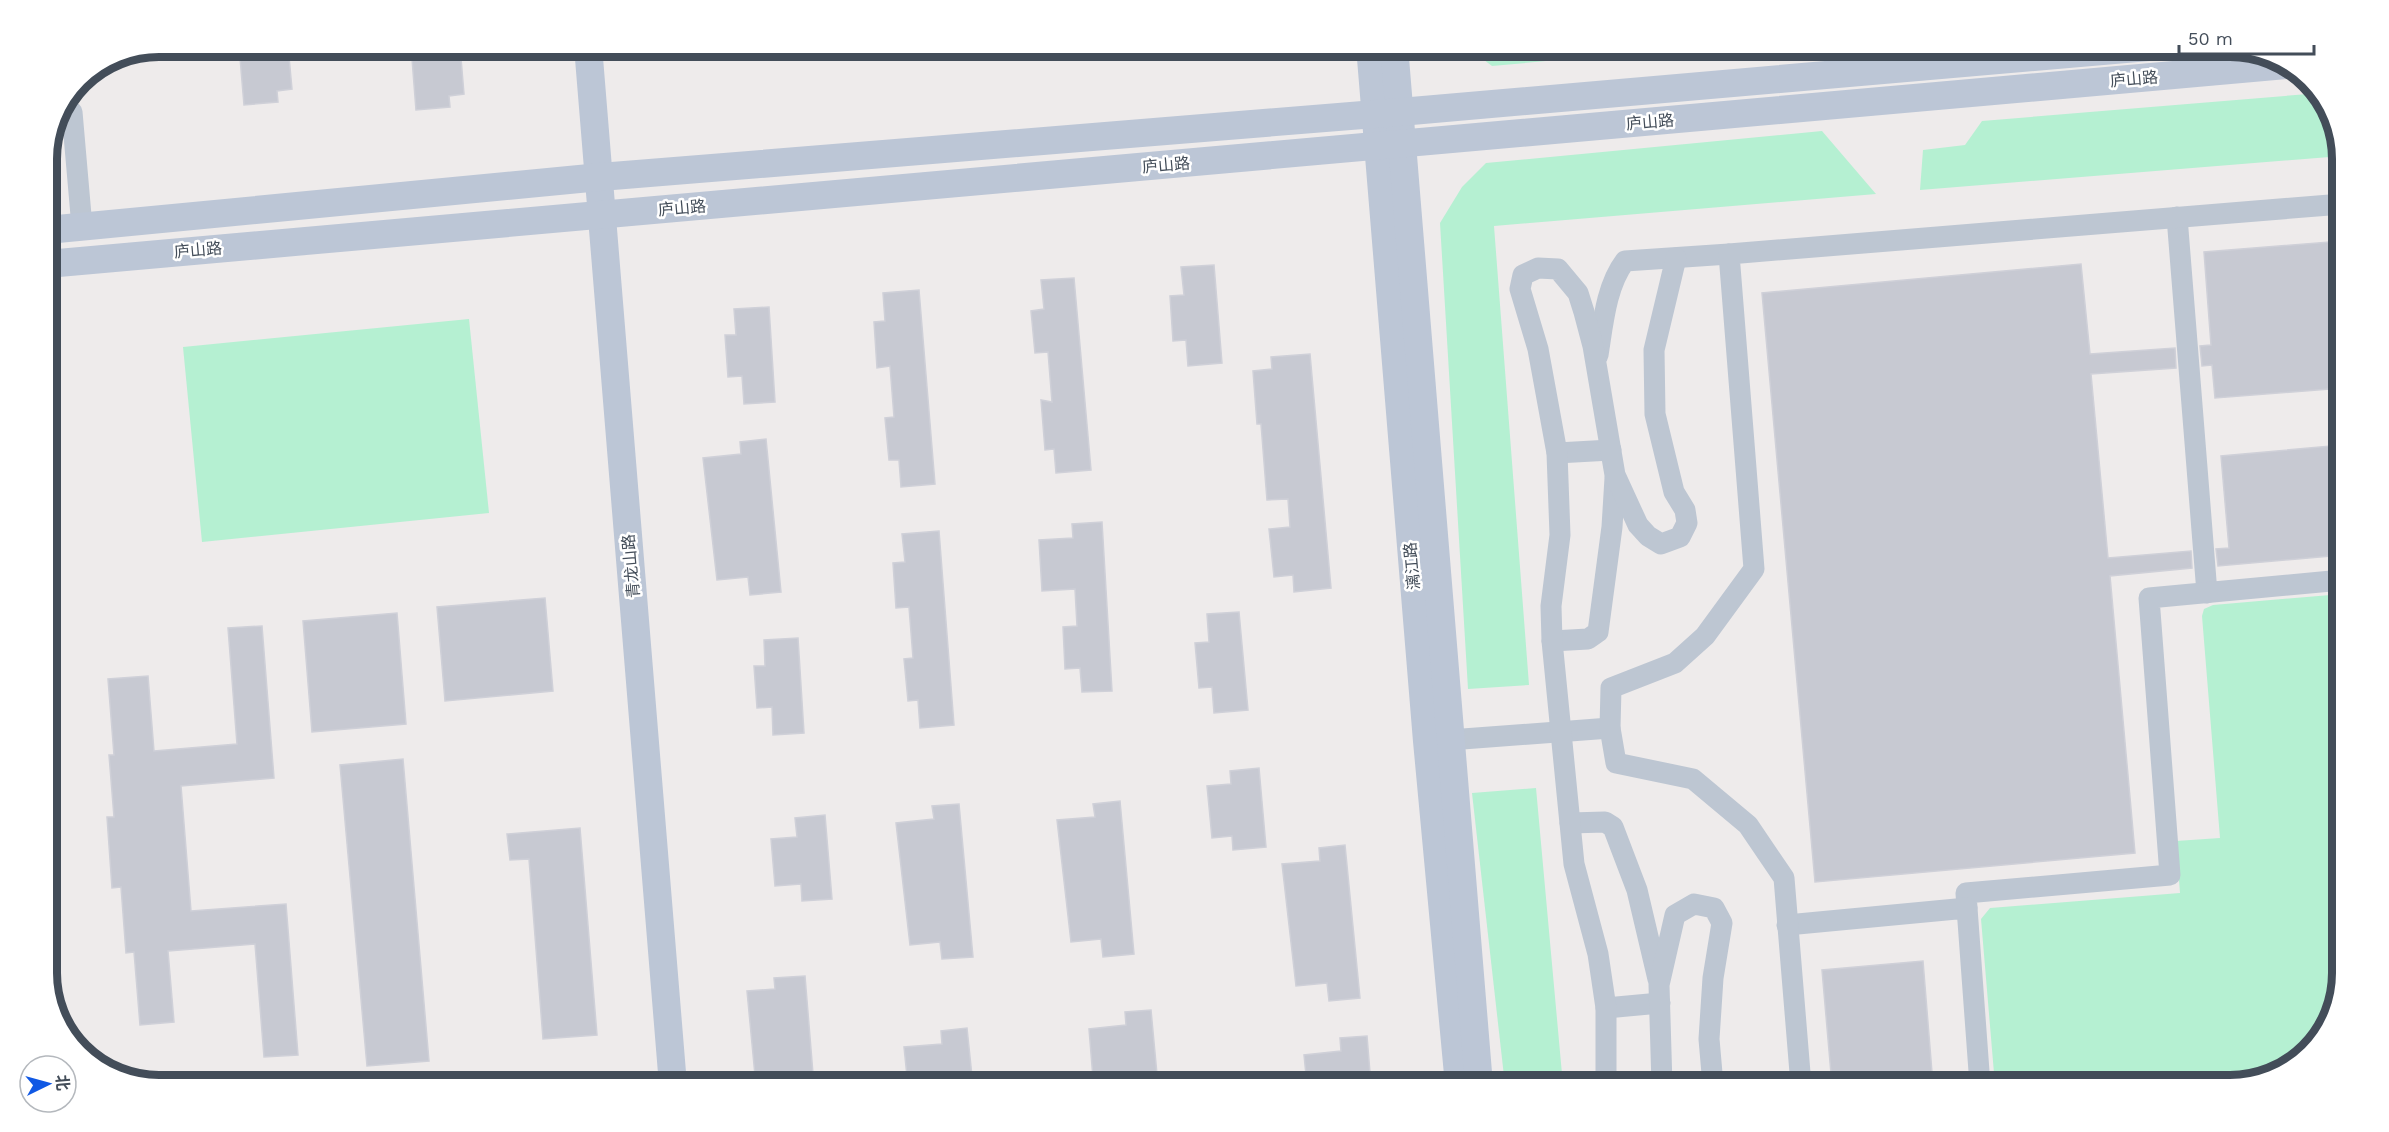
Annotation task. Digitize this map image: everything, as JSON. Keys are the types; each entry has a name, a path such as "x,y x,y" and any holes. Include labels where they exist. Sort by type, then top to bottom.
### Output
{"main road":[{"name":"青龙山路","path":"589,57 672,1075"},
{"name":"漓江路","path":"1373,57 1388,113"},
{"name":"漓江路","path":"1393,57 1388,113 1390,145 1439,740 1458,1075"},
{"name":"庐山路","path":"57,229 600,177 1388,113 1883,59 1926,57"},
{"path":"1883,59 1887,101"},
{"name":"庐山路","path":"57,263 2272,66"},
{"name":"漓江路","path":"1439,740 1478,1075"}],"street":[{"path":"69,112 72,112 82,226"},
{"path":"1596,364 1606,310 1616,273 1625,261 2332,205"},
{"path":"2177,217 2207,593"},
{"path":"1729,254 1754,569 1705,636 1675,663 1611,688 1610,728 1616,763 1693,779 1748,825 1784,878 1800,1075"},
{"path":"1615,475 1638,525 1648,536 1661,544 1680,537 1686,523 1685,510 1674,492 1655,414 1654,350 1676,258"},
{"path":"1552,641 1588,639 1598,632 1615,475 1596,364 1578,293 1558,269 1538,268 1523,275 1520,289 1538,349 1557,453 1560,535 1551,606 1552,641 1574,864 1598,954 1606,1008 1606,1075"},
{"path":"1584,312 1606,310"},
{"path":"1557,453 1611,450"},
{"path":"1611,527 1638,525"},
{"path":"1979,1075 1966,893 2170,875 2149,598 2332,581"},
{"path":"1439,740 1610,728"},
{"path":"1570,823 1605,822 1613,827 1637,890 1659,994 1662,1075"},
{"path":"1659,994 1675,915 1694,904 1714,908 1722,923 1713,978 1709,1039 1712,1075"},
{"path":"1787,925 1967,908"},
{"path":"1646,924 1674,922"},
{"path":"1606,1008 1659,994"}],"green space":[{"path":"1480,57 1590,57 1492,66"},
{"path":"2308,94 2324,120 2330,139 2332,157 1920,190 1923,150 1965,145 1982,121"},
{"path":"1822,131 1876,194 1494,226 1529,685 1468,689 1440,223 1462,187 1486,163"},
{"path":"469,319 489,513 202,542 183,347"},
{"path":"2332,595 2332,973 2330,993 2324,1012 2311,1035 2287,1058 2263,1070 2243,1074 1994,1075 1981,919 1990,908 2180,893 2176,841 2220,838 2202,616 2204,609 2213,605"},
{"path":"1536,788 1562,1075 1504,1075 1472,793"}],"building":[{"path":"240,57 289,57 292,89 277,91 278,102 244,105"},
{"path":"412,57 461,57 464,94 449,96 450,107 416,110"},
{"path":"2332,242 2332,389 2215,398 2212,365 2202,366 2200,346 2211,345 2204,252"},
{"path":"2081,264 2090,354 2175,348 2176,368 2091,374 2108,558 2191,551 2192,568 2110,576 2135,853 1815,882 1762,293"},
{"path":"1214,265 1222,363 1188,366 1186,340 1173,341 1170,296 1184,295 1181,267"},
{"path":"1074,278 1091,470 1056,473 1054,449 1045,450 1041,400 1052,402 1048,352 1035,353 1031,311 1044,309 1041,280"},
{"path":"919,290 935,484 901,487 899,460 889,460 885,418 894,417 890,366 877,368 874,322 885,321 883,293"},
{"path":"769,307 775,402 744,404 742,376 728,377 725,335 736,335 734,309"},
{"path":"1310,354 1331,588 1294,592 1293,575 1274,577 1269,529 1290,527 1288,499 1267,500 1261,424 1257,424 1253,371 1272,369 1271,357"},
{"path":"766,439 781,592 750,595 748,577 717,580 703,458 741,454 740,442"},
{"path":"2332,446 2332,556 2218,566 2216,549 2229,548 2221,456"},
{"path":"1102,522 1112,691 1082,692 1080,668 1065,669 1063,627 1077,626 1075,589 1042,591 1039,540 1073,538 1072,524"},
{"path":"939,531 954,725 920,728 918,700 908,701 904,659 913,658 909,607 896,608 893,563 905,562 902,534"},
{"path":"545,598 553,691 445,701 437,607"},
{"path":"1239,612 1248,710 1214,713 1212,687 1199,688 1195,643 1209,642 1207,614"},
{"path":"397,613 406,724 312,732 303,621"},
{"path":"262,626 274,778 181,786 191,911 286,904 298,1055 264,1057 255,944 168,951 174,1022 140,1025 134,952 126,953 121,887 112,888 107,817 114,817 109,755 114,755 108,679 148,676 154,751 237,744 228,628"},
{"path":"798,638 804,733 773,735 772,707 757,708 754,666 765,666 764,640"},
{"path":"403,759 429,1061 367,1066 340,765"},
{"path":"1259,768 1266,847 1233,850 1232,836 1212,838 1207,786 1231,784 1230,771"},
{"path":"1120,801 1134,954 1103,957 1101,939 1071,942 1057,820 1095,817 1093,804"},
{"path":"959,804 973,957 942,959 940,942 910,945 896,823 934,819 932,806"},
{"path":"825,815 832,899 802,901 801,884 775,886 771,839 797,837 795,818"},
{"path":"580,828 597,1035 543,1039 529,859 510,860 507,834"},
{"path":"1345,845 1360,998 1329,1001 1327,983 1296,986 1282,864 1320,861 1319,848"},
{"path":"1923,961 1932,1075 1831,1075 1822,970"},
{"path":"805,976 813,1075 755,1075 747,991 775,989 774,978"},
{"path":"1151,1010 1157,1075 1093,1075 1089,1029 1126,1025 1125,1012"},
{"path":"967,1028 972,1075 907,1075 904,1047 942,1044 941,1031"},
{"path":"1367,1036 1370,1075 1306,1075 1304,1055 1341,1051 1340,1038"}]}
